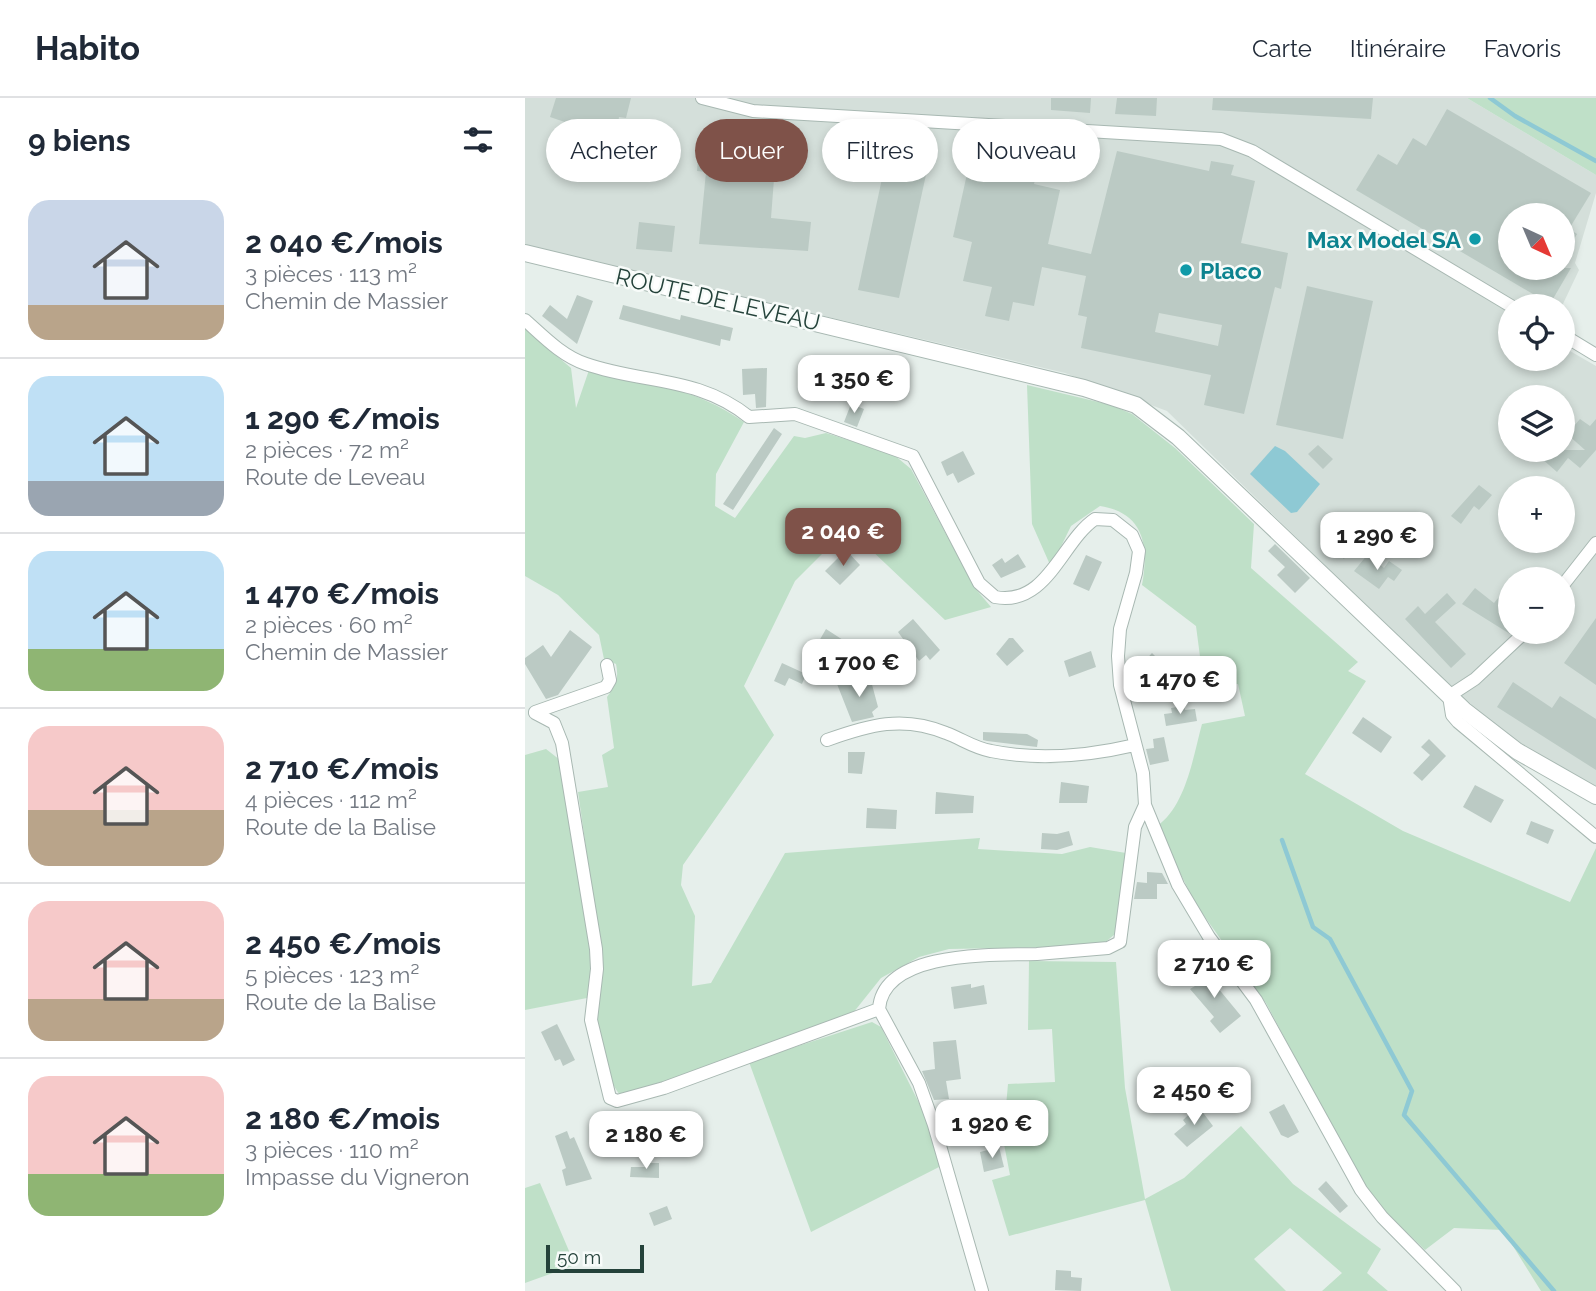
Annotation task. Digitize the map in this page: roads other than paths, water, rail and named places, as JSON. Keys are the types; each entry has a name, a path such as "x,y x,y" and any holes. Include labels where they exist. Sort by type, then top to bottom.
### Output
{"street":[{"path":"702,98 753,111 1221,139 1263,158 1498,298"},
{"name":"ROUTE DE LEVEAU","path":"525,253 1084,388 1136,405 1178,436 1449,696 1517,751 1596,796"},
{"path":"525,320 557,348 584,364 661,378 715,394 748,417 781,413 809,418 913,456 979,583 995,597 1020,594 1044,581 1058,566 1077,534 1095,519 1103,517 1122,526 1132,535 1139,551 1136,573 1120,629 1118,656 1121,685 1143,773 1145,805 1178,886 1209,937 1256,1000 1361,1190 1382,1217 1455,1291"},
{"path":"1575,342 1596,355"},
{"path":"1575,570 1596,543"},
{"path":"1512,644 1475,679 1449,696 1453,715 1596,837"},
{"path":"607,664 610,680 606,687 535,713 554,723 562,743 596,949 597,969 591,1020 610,1098 617,1101 664,1088 879,1009"},
{"path":"827,740 865,726 896,721 921,724 993,751 1058,757 1096,754 1135,745"},
{"path":"982,1291 935,1125 919,1083 879,1009 885,990 912,970 930,962 1116,946 1122,933 1135,827 1145,805"}],"water":[{"path":"1275,446 1285,451 1320,484 1297,512 1291,513 1250,474"}],"waterway":[{"path":"1490,98 1515,116 1596,161"},
{"path":"1282,840 1313,927 1330,939 1412,1091 1404,1115 1554,1291"}],"place":[{"name":"Max Model SA","path":"1475,239"},
{"name":"Placo","path":"1186,270"}]}
